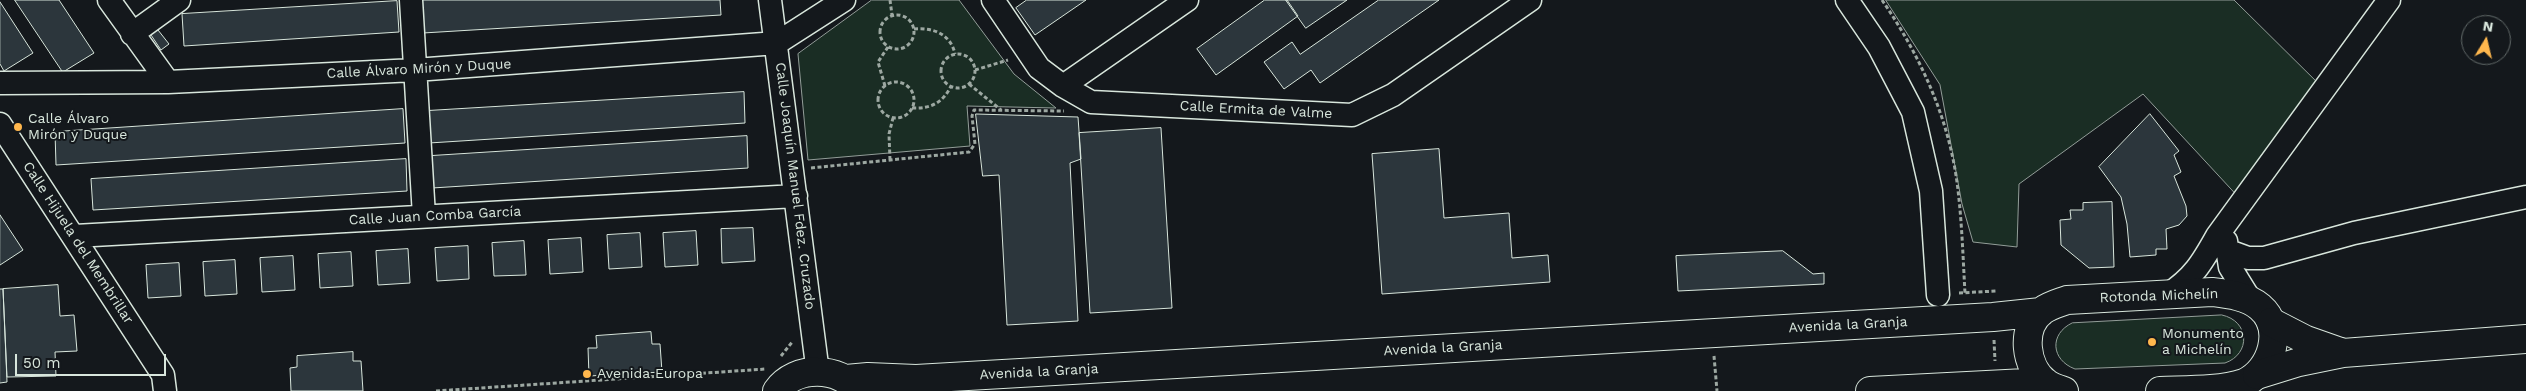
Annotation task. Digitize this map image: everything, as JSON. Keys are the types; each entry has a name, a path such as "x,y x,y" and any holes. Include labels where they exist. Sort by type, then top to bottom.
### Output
{"main road":[{"name":"Rotonda Michelín","path":"2041,312 2068,300 2212,292 2247,295 2260,307 2271,322"},
{"name":"Avenida la Granja","path":"773,390 790,378 804,372 831,373 852,385 868,377 916,379 1915,321 1966,305 1993,317 2041,312"},
{"path":"2041,312 2030,328 2027,344 2029,357 2053,388"},
{"path":"2271,322 2306,340 2343,353"},
{"path":"2257,375 2272,348 2271,322"},
{"path":"2160,391 2226,388 2244,384 2257,375 2299,362 2343,353 2526,339"},
{"path":"1870,391 1996,383 2053,388"}],"street":[{"path":"109,0 168,82"},
{"path":"132,34 178,0"},
{"path":"411,0 424,216"},
{"name":"Calle Joaquín Manuel Fdez. Cruzado","path":"770,0 818,372"},
{"path":"777,43 844,0"},
{"name":"Calle Ermita de Valme","path":"992,0 1039,68 1091,102 1352,115 1393,95 1530,0"},
{"path":"1070,90 1187,0"},
{"path":"1847,0 1879,47 1913,112 1931,191 1938,295 1948,308 1966,305"},
{"path":"2167,295 2190,279 2231,217 2390,0"},
{"name":"Calle Álvaro Mirón y Duque","path":"0,84 168,82 415,70 777,43"},
{"name":"Calle Hijuela del Membrillar","path":"0,124 75,236 163,375 165,391"},
{"name":"Calle Juan Comba García","path":"75,236 796,196"},
{"path":"2226,250 2248,258 2264,258 2354,233 2526,197"},
{"path":"2231,217 2226,250 2230,267 2247,295"},
{"path":"2247,295 2257,265 2264,258"},
{"path":"1915,321 1930,308 1938,295"}],"path":[{"path":"890,0 892,15"},
{"path":"897,14 908,18 914,29 913,39 905,47 896,49 888,47 881,40 880,28 882,22 892,15 897,14"},
{"path":"914,29 933,29 950,42 955,54"},
{"path":"885,86 878,62 888,47"},
{"path":"975,70 1011,59 1027,50"},
{"path":"955,54 964,54 971,59 975,70 969,84 960,88 950,86 943,79 941,65 947,57 955,54"},
{"path":"912,108 913,97 907,86 896,82 885,86 879,95 879,106 886,115 893,118 904,115 912,108 932,106 947,95 950,86"},
{"path":"969,84 1001,111"},
{"path":"793,170 969,152 975,144 972,116 974,110 1063,112 1070,90"},
{"path":"890,160 889,134 893,118"},
{"path":"1966,305 2001,291"},
{"path":"1993,317 1996,383"},
{"path":"1712,333 1717,391"}],"green space":[{"path":"872,0 959,0 1014,74 1056,108 967,106 970,146 808,160 798,54"},
{"path":"1886,0 2234,0 2326,91 2243,202 2143,94 2019,184 2017,247 1973,242 1962,204 1940,85"},
{"path":"2222,315 2231,318 2238,324 2244,338 2239,353 2225,363 2075,369 2061,360 2057,353 2056,347 2059,334 2072,323"}],"building":[{"path":"15,0 59,0 94,53 63,72"},
{"path":"421,0 720,0 721,15 423,33"},
{"path":"1027,0 1086,0 1035,35 1016,8"},
{"path":"1265,0 1287,0 1298,16 1216,75 1197,49"},
{"path":"1286,0 1347,0 1306,28"},
{"path":"1379,0 1439,0 1320,83 1311,70 1284,89 1264,62 1292,42 1300,54"},
{"path":"397,1 399,32 184,46 182,14"},
{"path":"0,2 33,53 4,71 0,64"},
{"path":"158,30 169,44 161,50 151,35"},
{"path":"744,92 745,123 429,143 427,111"},
{"path":"403,109 405,143 56,165 55,132"},
{"path":"976,114 1078,117 1081,159 1070,163 1078,321 1007,325 999,175 983,176"},
{"path":"2150,114 2179,151 2174,155 2181,172 2174,176 2186,206 2187,216 2179,225 2166,229 2167,249 2156,249 2156,255 2130,257 2127,224 2121,197 2099,167"},
{"path":"1161,128 1172,308 1090,313 1079,133"},
{"path":"747,136 748,168 432,188 431,156"},
{"path":"1439,149 1444,218 1509,213 1512,258 1548,255 1550,282 1382,294 1372,154"},
{"path":"406,159 407,191 93,210 91,179"},
{"path":"2112,202 2114,267 2089,268 2061,245 2060,220 2071,219 2070,210 2083,210 2083,203"},
{"path":"0,215 23,250 0,265"},
{"path":"753,228 755,261 722,263 721,229"},
{"path":"696,231 698,265 665,267 663,233"},
{"path":"640,233 642,267 609,269 607,235"},
{"path":"581,238 583,272 550,274 548,240"},
{"path":"524,241 526,275 494,276 492,243"},
{"path":"468,246 469,279 437,281 435,248"},
{"path":"408,249 410,283 378,285 376,251"},
{"path":"1783,251 1813,274 1824,273 1824,284 1678,291 1676,256"},
{"path":"351,252 353,286 320,288 318,254"},
{"path":"293,256 295,290 262,292 260,258"},
{"path":"235,260 237,294 205,296 203,262"},
{"path":"179,263 181,296 148,298 146,265"},
{"path":"58,285 60,316 74,315 77,351 55,352 56,376 7,377 3,289"},
{"path":"0,289 3,289 7,382 0,383"},
{"path":"651,332 652,344 660,344 662,372 589,376 588,348 597,348 596,336"},
{"path":"353,352 353,361 361,361 363,391 291,391 290,368 297,367 297,356"}],"place":[{"name":"Calle Álvaro Mirón y Duque","path":"18,127"},
{"name":"Monumento a Michelín","path":"2152,342"},
{"name":"Avenida Europa","path":"587,374"}]}
